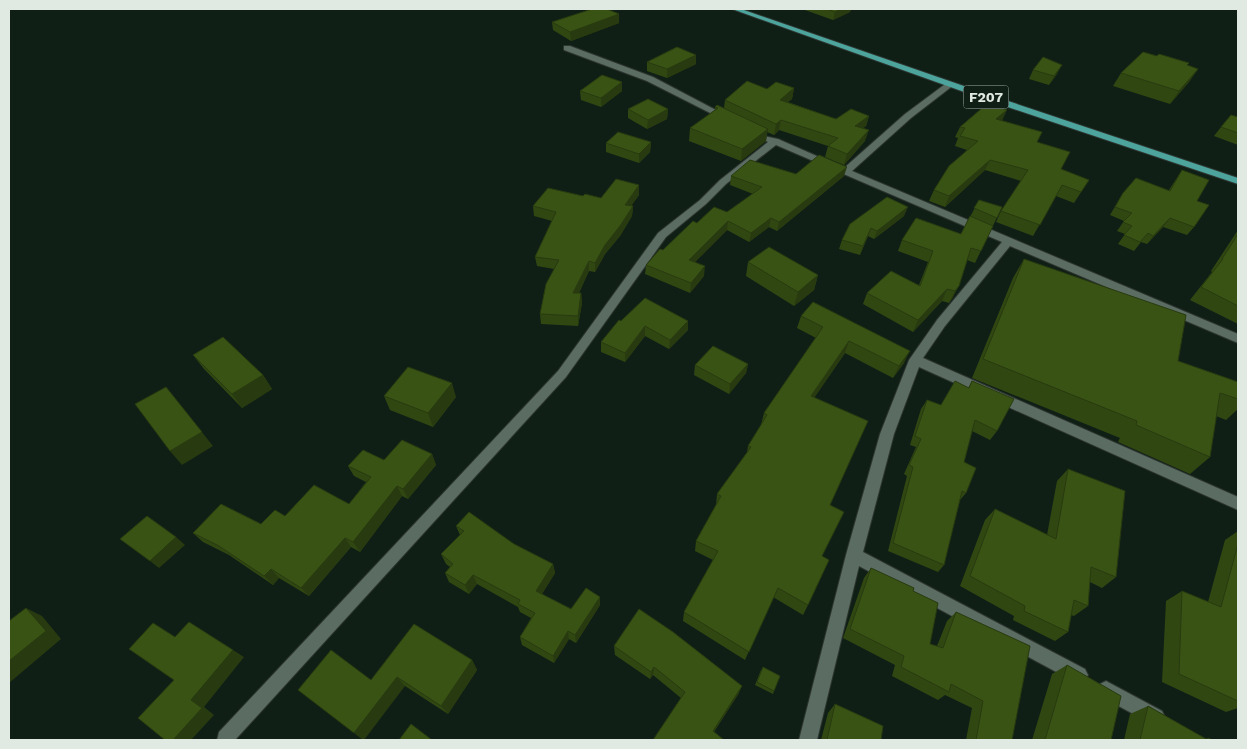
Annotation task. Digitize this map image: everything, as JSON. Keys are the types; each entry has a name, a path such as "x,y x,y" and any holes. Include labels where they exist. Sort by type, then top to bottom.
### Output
{"main road":[{"name":"F207","path":"735,9 1238,181"}],"street":[{"path":"566,48 650,79 739,124"},
{"path":"846,171 908,116 951,84"},
{"path":"757,132 774,141 1238,339"},
{"path":"225,738 562,374 662,235 774,141"},
{"path":"808,740 854,555 887,434 915,360 941,323 1008,241"},
{"path":"915,360 1238,504"},
{"path":"854,555 1174,726"}],"building":[{"path":"592,9 607,9 619,14 570,32 552,22"},
{"path":"827,9 841,9 835,12"},
{"path":"677,47 696,55 667,69 647,62"},
{"path":"1143,52 1157,56 1159,54 1189,63 1187,65 1198,69 1179,91 1121,73"},
{"path":"1043,57 1062,65 1054,76 1033,70"},
{"path":"602,75 622,82 601,98 580,91"},
{"path":"747,81 767,89 776,82 794,88 780,100 836,119 851,109 869,116 855,126 869,130 847,154 828,146 838,138 781,120 776,124 725,100"},
{"path":"648,99 668,109 648,120 628,109"},
{"path":"988,103 1007,110 996,119 1042,132 1037,142 1070,152 1061,169 1089,180 1081,192 1062,185 1040,225 1001,211 1028,170 990,160 949,196 934,190 949,166 978,141 960,136 965,128 960,127"},
{"path":"717,105 768,129 742,149 690,128 718,108 715,107"},
{"path":"1231,115 1238,117 1238,133 1221,127"},
{"path":"618,132 651,142 639,154 606,143"},
{"path":"819,155 847,167 779,222 771,218 751,233 728,221 689,260 705,266 691,283 646,265 660,249 663,250 693,221 697,223 714,207 727,212 762,187 731,176 750,160 796,174"},
{"path":"1182,170 1209,180 1197,201 1209,205 1194,227 1170,218 1153,236 1148,233 1140,242 1124,235 1132,226 1123,222 1132,213 1115,207 1123,193 1136,178 1170,191"},
{"path":"616,179 639,185 625,205 633,206 605,245 595,263 589,261 573,293 581,293 578,316 540,314 546,284 559,260 535,257 556,212 533,206 548,188 601,198"},
{"path":"887,197 908,207 877,231 871,228 863,246 842,240 850,224"},
{"path":"979,200 1002,207 997,218 974,208"},
{"path":"970,216 993,226 981,251 971,248 959,286 955,291 947,289 918,320 867,293 891,271 920,286 933,251 902,240 916,218 961,234"},
{"path":"1238,234 1238,306 1201,287 1223,259"},
{"path":"769,247 818,275 798,292 748,262"},
{"path":"1024,259 1186,315 1178,361 1238,382 1238,399 1220,393 1210,457 1136,425 1137,421 983,359"},
{"path":"645,298 688,321 670,340 645,326 625,353 601,342 619,320 621,321"},
{"path":"813,302 910,351 899,366 849,341 811,396 868,421 830,505 844,512 822,556 829,560 808,605 778,588 749,652 684,612 718,551 696,541 721,496 717,494 751,447 748,446 767,415 764,413 823,327 801,316"},
{"path":"223,337 263,375 232,394 193,355"},
{"path":"713,346 748,364 730,384 695,365"},
{"path":"408,367 452,383 428,413 384,396"},
{"path":"955,381 969,388 972,381 1014,399 997,431 975,420 964,462 976,468 966,493 962,491 944,565 893,543 913,467 909,465 921,439 915,436 927,400 941,405"},
{"path":"166,387 202,432 170,451 135,404"},
{"path":"402,440 432,454 403,489 397,486 353,542 345,538 301,588 271,569 264,576 219,546 193,533 221,504 261,524 275,510 285,516 314,485 349,504 371,477 348,466 363,450 384,460"},
{"path":"1068,469 1125,491 1116,577 1091,567 1088,606 1074,600 1068,632 1024,611 1025,606 970,576 995,509 1056,539"},
{"path":"469,512 514,544 553,564 536,591 571,609 586,588 600,597 575,635 568,631 553,656 520,637 535,613 518,604 520,600 473,575 465,585 445,573 453,564 441,554 464,531 456,526"},
{"path":"147,516 176,537 150,561 120,539"},
{"path":"1238,544 1238,701 1179,674 1182,591 1221,607"},
{"path":"871,568 914,588 913,591 938,603 930,644 943,648 956,612 1030,646 1012,740 976,740 983,701 951,684 949,692 901,667 904,656 850,629"},
{"path":"26,608 46,631 9,661 9,621"},
{"path":"639,609 673,632 742,686 713,731 724,740 653,740 685,692 654,667 651,672 614,646"},
{"path":"189,622 233,650 191,700 202,708 173,740 165,740 138,718 174,680 129,649 153,623 175,637"},
{"path":"414,624 472,660 441,706 397,677 354,733 298,690 331,650 371,680"},
{"path":"1067,665 1121,696 1111,740 1045,740"},
{"path":"763,667 780,676 774,691 757,682"},
{"path":"835,704 883,726 881,740 827,740"},
{"path":"1148,706 1208,740 1140,740"},
{"path":"411,724 432,740 399,740"}]}
